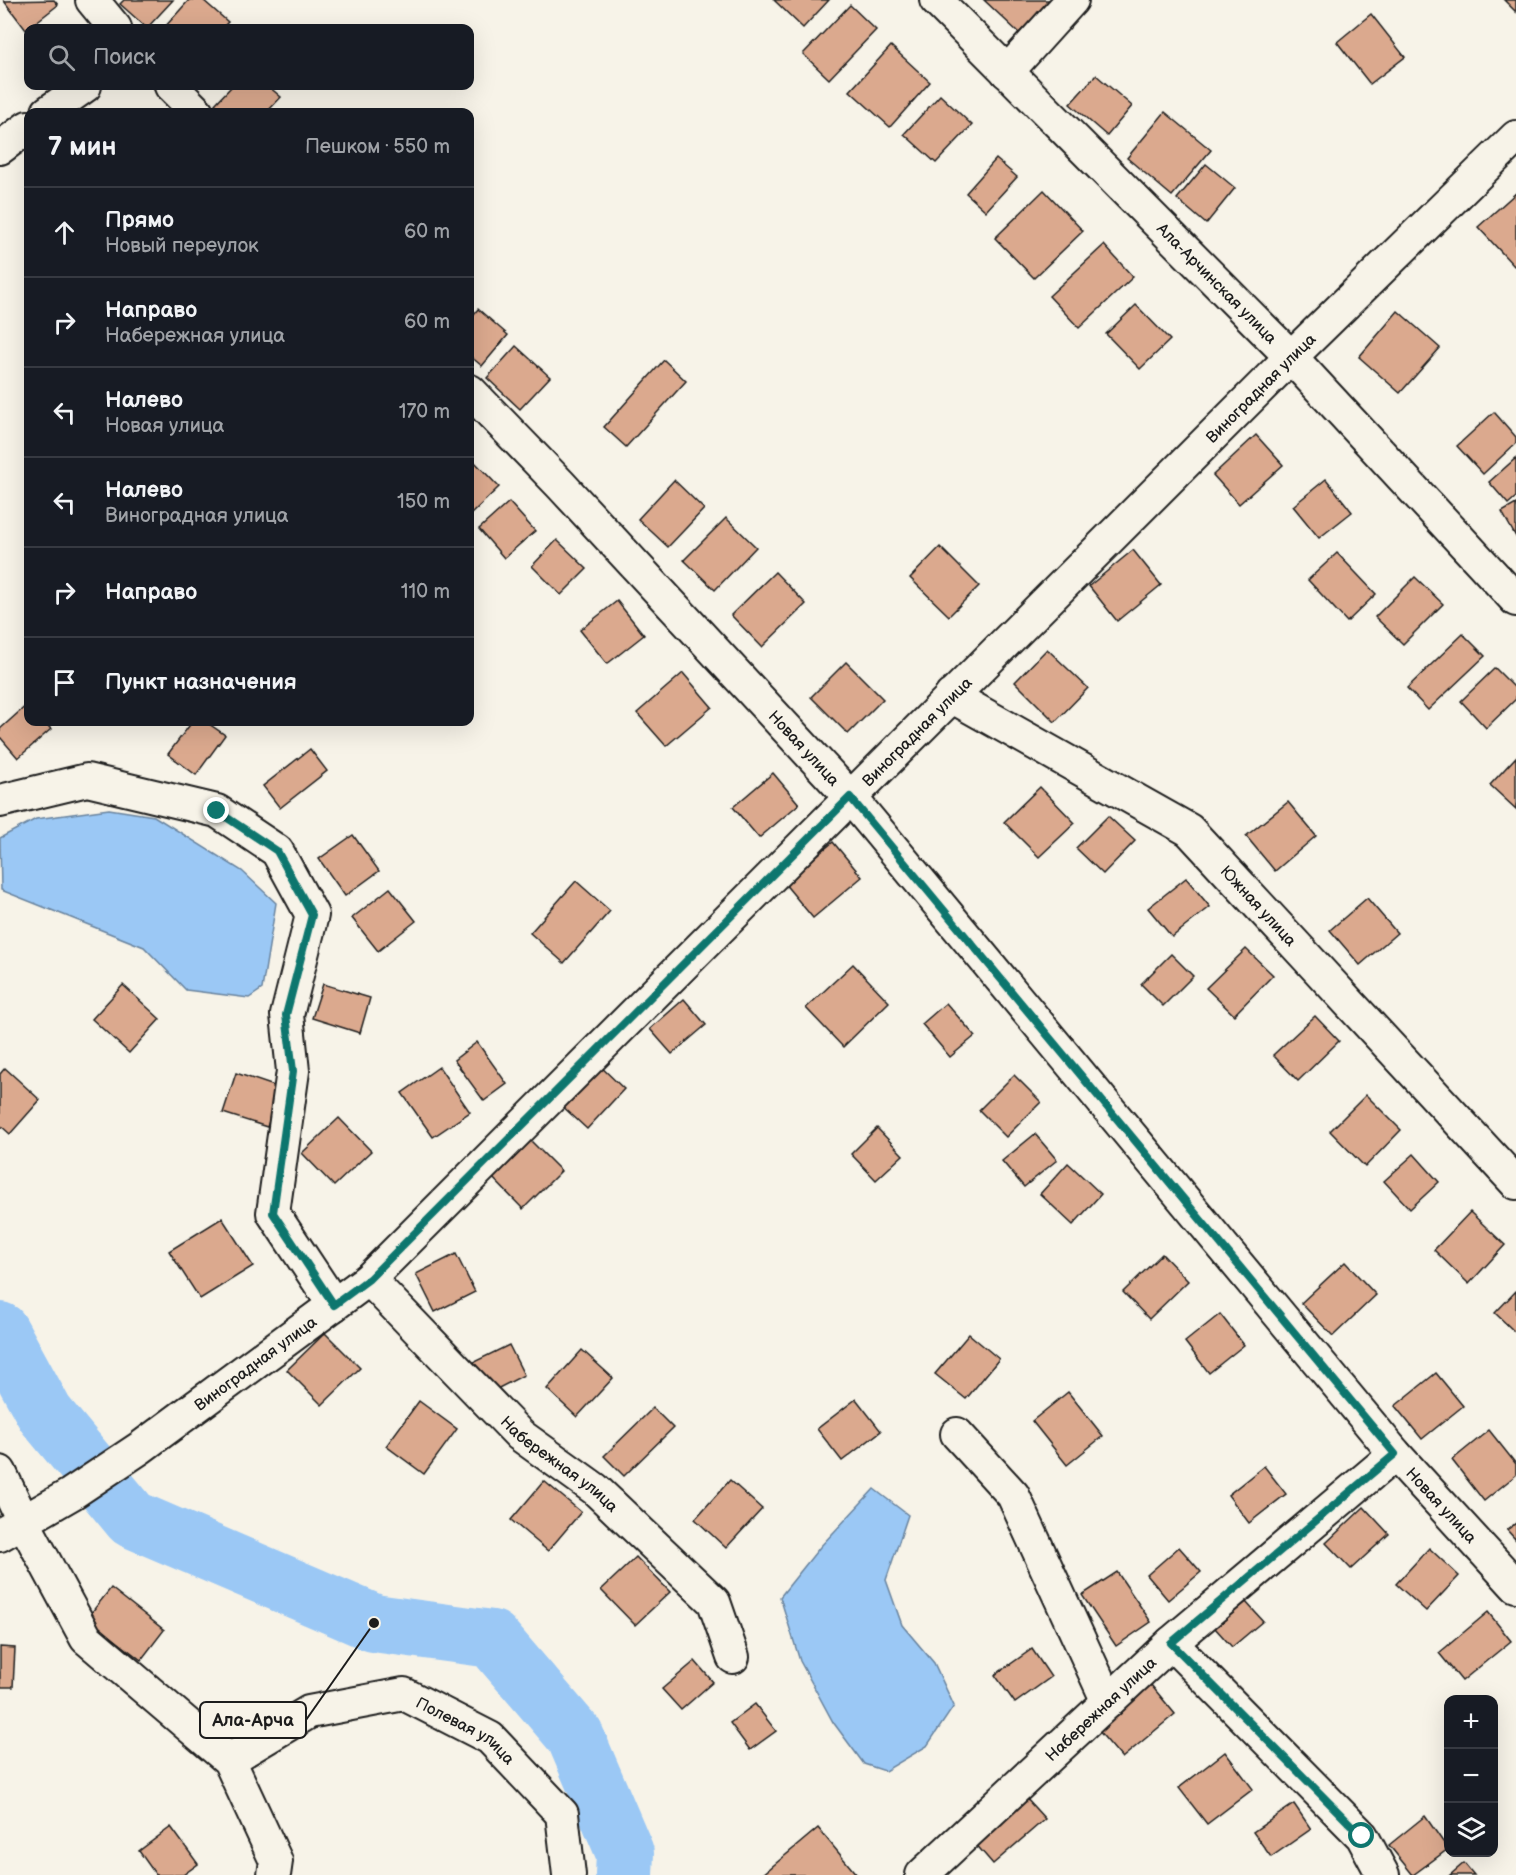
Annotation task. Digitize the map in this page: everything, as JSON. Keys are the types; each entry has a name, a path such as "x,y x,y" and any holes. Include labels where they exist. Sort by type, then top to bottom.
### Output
{"street":[{"path":"92,0 112,24"},
{"name":"Ала-Арчинская улица","path":"936,0 1291,357 1516,600"},
{"path":"1007,72 1072,0"},
{"path":"54,108 79,90"},
{"path":"175,90 193,108"},
{"path":"0,148 24,130"},
{"name":"Виноградная улица","path":"12,1529 71,1494 140,1448 369,1279 1291,357 1516,137"},
{"name":"Новая улица","path":"474,395 560,484 850,797 1395,1454 1516,1586"},
{"name":"Южная улица","path":"951,696 1189,830 1516,1183"},
{"path":"0,801 87,780 217,811 277,851 312,915 286,1015 293,1071 273,1213 334,1305"},
{"name":"Набережная улица","path":"369,1279 520,1435 595,1489 714,1602 733,1657"},
{"path":"957,1434 1013,1495 1108,1702"},
{"name":"Набережная улица","path":"922,1875 1171,1643 1395,1454"},
{"path":"0,1472 12,1529 86,1638 229,1760 276,1861 273,1875"},
{"path":"1171,1643 1362,1836 1383,1875"},
{"name":"Полевая улица","path":"229,1760 309,1712 404,1694 490,1738 562,1814 569,1875"}],"water":[{"path":"109,809 154,816 242,871 276,903 262,989 249,998 186,990 144,947 1,890 0,838 36,819"},
{"path":"874,1489 908,1515 886,1580 902,1625 934,1663 954,1706 927,1746 885,1771 864,1764 833,1722 800,1661 780,1597 820,1547"}],"building":[{"path":"54,0 58,5 34,24 24,24 24,27 4,1"},
{"path":"124,0 173,0 151,24 142,24 120,4"},
{"path":"189,0 203,0 228,22 226,24 168,24"},
{"path":"774,0 829,0 803,28"},
{"path":"984,0 1051,0 1019,33"},
{"path":"1504,0 1516,0 1516,12"},
{"path":"850,5 876,30 829,79 803,54"},
{"path":"1371,14 1405,57 1370,84 1337,42"},
{"path":"891,46 930,82 890,127 850,91"},
{"path":"1096,75 1132,106 1107,136 1070,104"},
{"path":"228,90 273,90 281,97 271,108 220,108 215,104"},
{"path":"940,95 972,125 936,163 904,134"},
{"path":"1165,112 1211,150 1172,196 1127,158"},
{"path":"996,159 1017,177 986,211 966,193"},
{"path":"1206,164 1235,188 1206,224 1177,199"},
{"path":"1044,190 1083,231 1034,278 995,238"},
{"path":"1516,193 1516,264 1514,266 1478,227"},
{"path":"1104,245 1133,277 1079,328 1049,296"},
{"path":"1136,305 1170,340 1140,369 1106,334"},
{"path":"478,309 508,335 482,366 474,359 474,314"},
{"path":"1398,311 1440,348 1400,393 1359,357"},
{"path":"516,346 550,377 520,409 487,378"},
{"path":"664,360 686,381 626,447 604,427"},
{"path":"1494,412 1516,437 1516,443 1483,474 1457,446"},
{"path":"1256,435 1283,465 1239,504 1213,475"},
{"path":"1516,458 1516,497 1508,504 1489,482"},
{"path":"474,461 499,487 474,511"},
{"path":"1326,479 1352,512 1319,538 1293,506"},
{"path":"674,480 704,509 668,547 638,519"},
{"path":"509,502 535,531 504,558 479,529"},
{"path":"1516,504 1516,537 1502,512"},
{"path":"726,518 756,547 715,590 684,560"},
{"path":"557,540 587,569 561,595 532,566"},
{"path":"940,547 979,586 949,616 910,578"},
{"path":"1133,550 1161,585 1117,621 1089,586"},
{"path":"1337,553 1376,594 1347,622 1308,580"},
{"path":"775,572 806,604 762,647 731,615"},
{"path":"1415,577 1443,604 1403,644 1375,617"},
{"path":"617,601 644,635 607,664 580,630"},
{"path":"1463,634 1485,656 1428,710 1407,688"},
{"path":"1047,649 1088,688 1055,722 1015,682"},
{"path":"846,662 883,699 848,734 811,697"},
{"path":"1495,668 1516,689 1516,699 1486,728 1461,701"},
{"path":"683,673 712,707 666,746 637,713"},
{"path":"24,708 24,726 48,726 51,729 18,758 0,737 0,729"},
{"path":"189,726 212,726 225,735 196,775 168,754"},
{"path":"310,749 327,771 280,808 263,786"},
{"path":"1516,757 1516,809 1490,785"},
{"path":"773,773 799,804 759,838 733,807"},
{"path":"1040,787 1075,823 1039,857 1004,822"},
{"path":"1288,802 1316,836 1275,871 1246,836"},
{"path":"1108,816 1135,841 1103,874 1076,848"},
{"path":"353,835 379,871 345,896 319,859"},
{"path":"833,842 862,877 813,918 784,883"},
{"path":"1186,878 1210,907 1172,937 1148,908"},
{"path":"576,881 610,911 564,963 530,933"},
{"path":"390,888 416,921 378,951 352,918"},
{"path":"1367,898 1397,933 1360,965 1330,930"},
{"path":"1246,949 1273,975 1234,1015 1206,988"},
{"path":"1171,954 1193,976 1163,1006 1141,984"},
{"path":"853,964 889,1002 843,1047 806,1008"},
{"path":"323,984 370,998 360,1033 312,1018"},
{"path":"123,985 160,1019 129,1053 92,1019"},
{"path":"684,999 706,1025 672,1054 650,1029"},
{"path":"946,1003 975,1036 950,1057 922,1024"},
{"path":"1315,1016 1339,1041 1298,1081 1273,1055"},
{"path":"477,1042 507,1084 484,1101 454,1060"},
{"path":"597,1063 624,1089 587,1129 559,1103"},
{"path":"439,1067 470,1112 433,1137 402,1093"},
{"path":"5,1068 40,1100 10,1134 0,1125 0,1074"},
{"path":"236,1073 280,1088 267,1127 223,1113"},
{"path":"1014,1075 1041,1102 1006,1137 979,1110"},
{"path":"1366,1095 1401,1130 1365,1167 1330,1131"},
{"path":"339,1118 371,1151 334,1186 302,1153"},
{"path":"877,1128 903,1155 876,1180 851,1154"},
{"path":"1035,1134 1057,1160 1024,1187 1002,1161"},
{"path":"527,1137 561,1171 523,1209 489,1174"},
{"path":"1414,1154 1439,1182 1410,1209 1384,1181"},
{"path":"1068,1163 1101,1194 1073,1225 1040,1194"},
{"path":"1470,1212 1505,1245 1469,1284 1434,1250"},
{"path":"222,1218 253,1266 200,1299 169,1251"},
{"path":"456,1254 475,1292 435,1312 416,1274"},
{"path":"1162,1254 1188,1281 1149,1319 1123,1292"},
{"path":"1345,1262 1376,1295 1333,1336 1301,1303"},
{"path":"1516,1291 1516,1333 1495,1313"},
{"path":"1220,1314 1244,1345 1209,1373 1185,1342"},
{"path":"325,1333 360,1368 322,1405 287,1370"},
{"path":"969,1334 999,1359 966,1399 935,1374"},
{"path":"509,1345 524,1375 489,1393 474,1362"},
{"path":"582,1350 613,1378 577,1417 547,1389"},
{"path":"1436,1373 1463,1406 1422,1439 1395,1406"},
{"path":"1068,1392 1103,1436 1067,1465 1032,1421"},
{"path":"856,1399 881,1431 842,1461 817,1429"},
{"path":"419,1401 457,1429 424,1474 386,1446"},
{"path":"653,1408 673,1428 624,1476 604,1456"},
{"path":"1489,1430 1516,1464 1516,1475 1484,1501 1452,1460"},
{"path":"1264,1466 1286,1494 1249,1523 1228,1495"},
{"path":"730,1480 762,1509 726,1548 695,1519"},
{"path":"544,1481 581,1512 548,1551 511,1520"},
{"path":"1364,1507 1389,1534 1351,1569 1326,1543"},
{"path":"1516,1523 1516,1540 1507,1530"},
{"path":"1179,1547 1201,1572 1168,1600 1147,1575"},
{"path":"1429,1548 1459,1576 1426,1611 1396,1584"},
{"path":"636,1557 670,1592 635,1625 601,1590"},
{"path":"1117,1572 1151,1622 1116,1646 1082,1595"},
{"path":"111,1588 164,1630 141,1660 87,1618"},
{"path":"1246,1602 1263,1621 1232,1647 1215,1628"},
{"path":"1488,1612 1511,1641 1462,1681 1439,1653"},
{"path":"0,1647 15,1648 13,1687 0,1687"},
{"path":"1032,1649 1051,1677 1015,1703 995,1675"},
{"path":"695,1661 713,1682 681,1710 662,1689"},
{"path":"1151,1685 1175,1714 1122,1758 1098,1730"},
{"path":"755,1704 776,1731 750,1750 730,1723"},
{"path":"1225,1752 1253,1789 1207,1824 1179,1788"},
{"path":"1025,1797 1045,1819 993,1864 974,1842"},
{"path":"1294,1804 1311,1829 1271,1857 1253,1832"},
{"path":"1425,1816 1444,1843 1444,1852 1413,1875 1389,1845"},
{"path":"171,1827 198,1864 183,1875 156,1875 139,1851"},
{"path":"818,1828 857,1875 762,1875"},
{"path":"1464,1863 1474,1875 1450,1875"}],"waterway":[{"path":"0,1331 45,1414 132,1519 374,1623 492,1639 575,1736 625,1853 624,1875"}],"place":[{"name":"Ала-Арча","path":"374,1623"}],"route":[{"path":"217,811 277,851 312,915 286,1015 293,1071 273,1213 334,1305 369,1279 850,797 1395,1454 1171,1643 1362,1836"}]}
